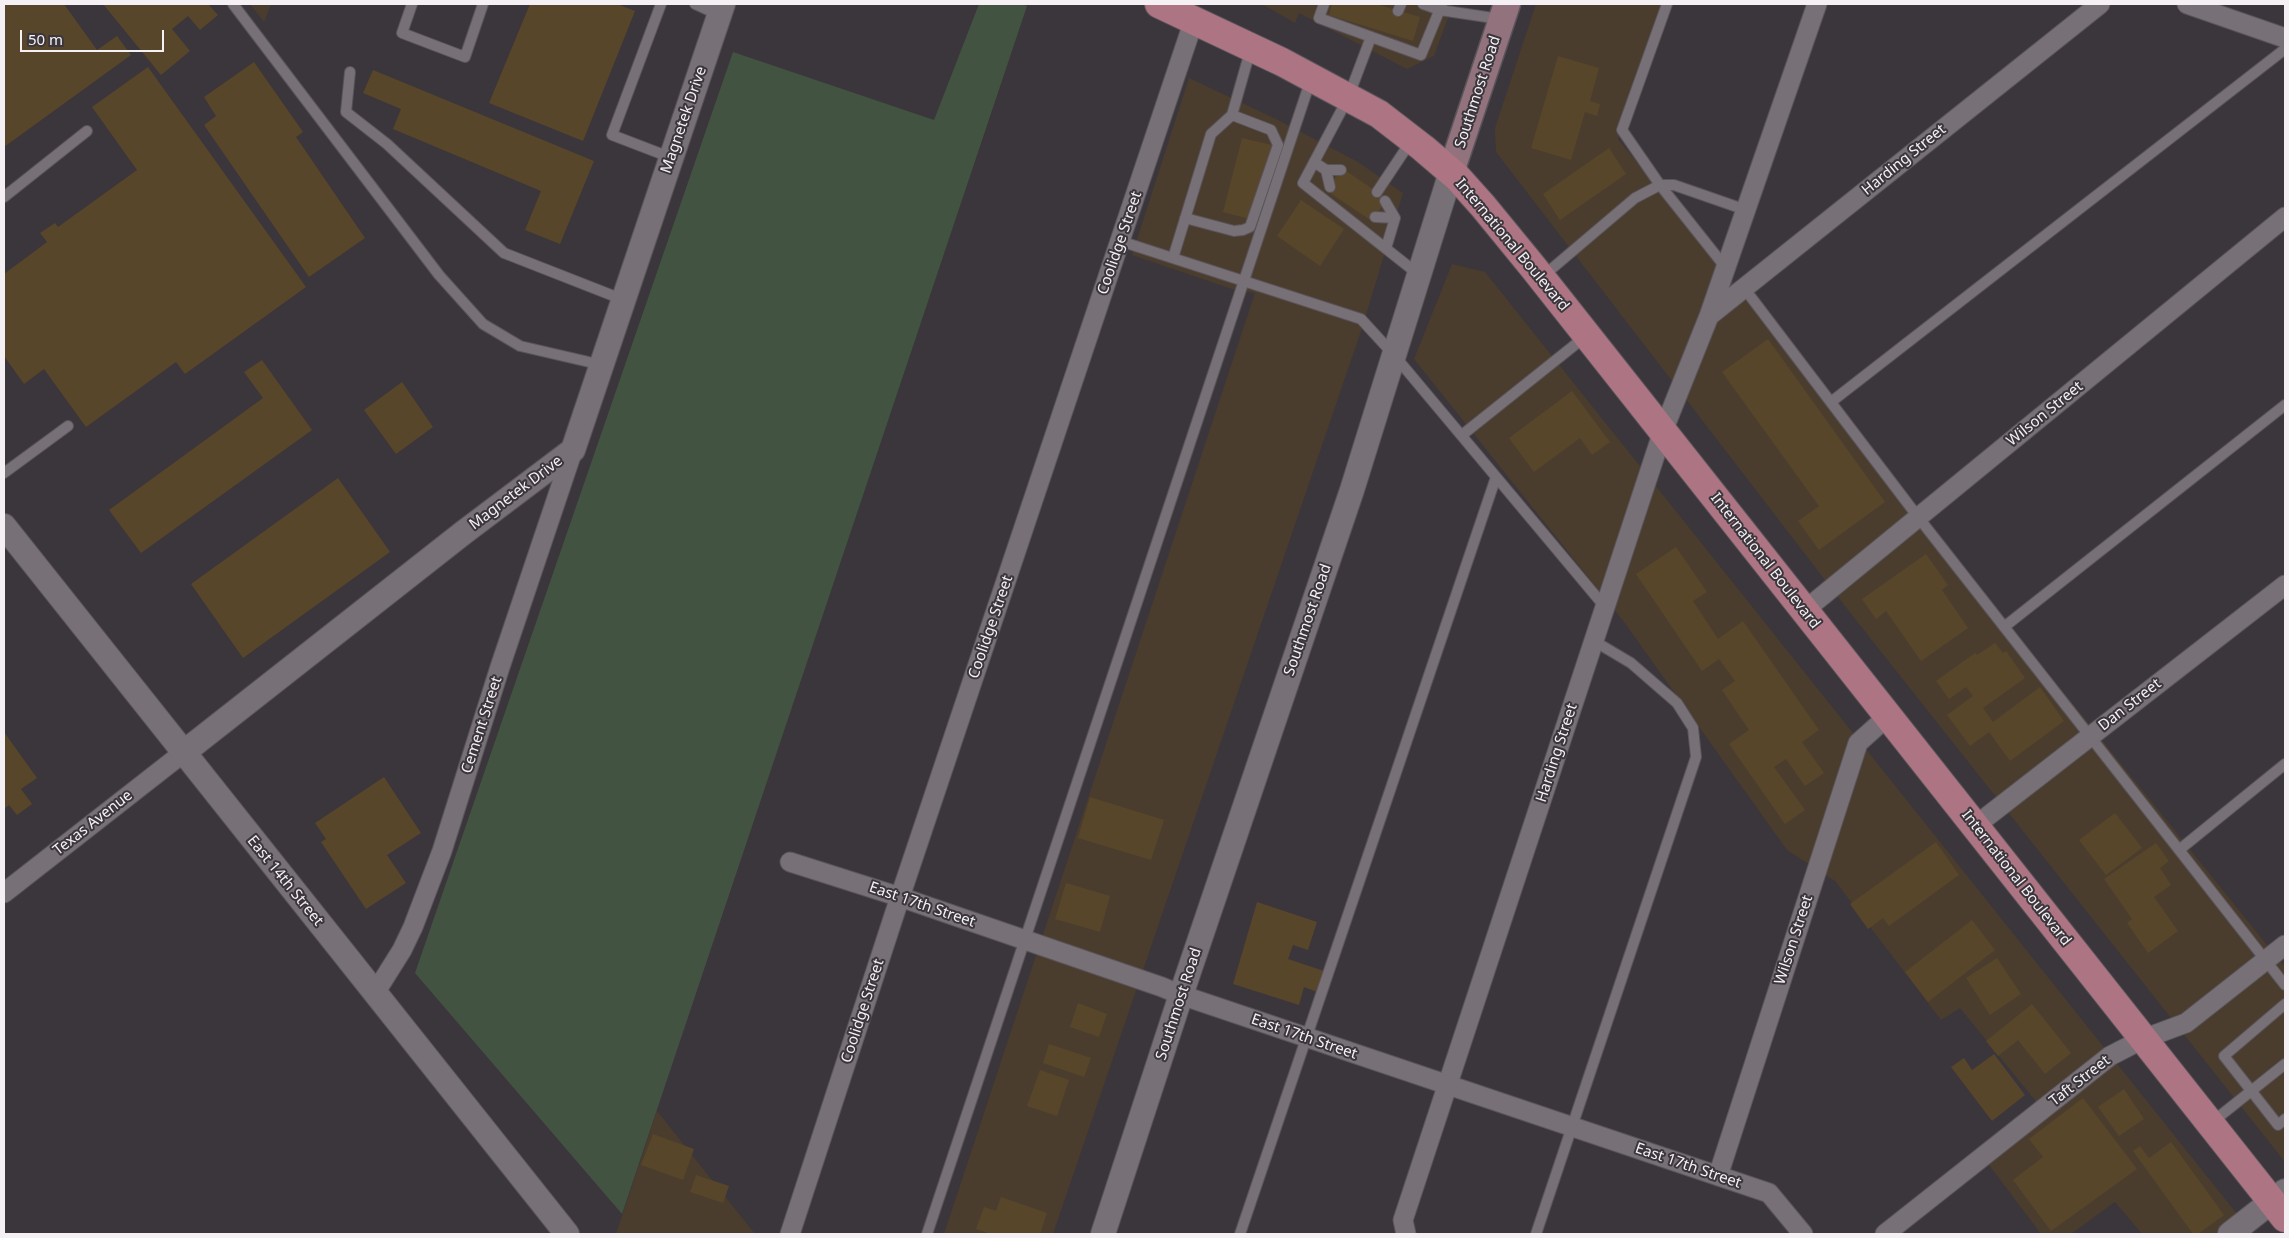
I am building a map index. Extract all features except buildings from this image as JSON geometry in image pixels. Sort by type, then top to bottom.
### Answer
[{"type":"main road","name":"International Boulevard","points":[[1159,4],[1251,47],[1379,114],[1451,172],[1483,206],[2211,1124],[2281,1204]]},
{"type":"main road","name":"Southmost Road","points":[[1451,172],[1504,12]]},
{"type":"street","name":"Harding Street","points":[[1406,1234],[1403,1220],[1663,431],[1709,316],[1817,4]]},
{"type":"street","name":"Harding Street","points":[[1709,316],[2100,4]]},
{"type":"street","points":[[2187,4],[2285,38]]},
{"type":"street","name":"Magnetek Drive","points":[[183,753],[463,533],[574,450],[722,10]]},
{"type":"street","name":"Coolidge Street","points":[[790,1234],[900,897],[1194,20]]},
{"type":"street","name":"Southmost Road","points":[[1103,1234],[1181,996],[1352,490],[1451,172]]},
{"type":"street","name":"Wilson Street","points":[[1805,610],[2285,218]]},
{"type":"street","name":"Cement Street","points":[[375,993],[402,950],[413,927],[442,851],[500,667],[574,450]]},
{"type":"street","name":"East 14th Street","points":[[4,526],[567,1234]]},
{"type":"street","name":"Dan Street","points":[[1975,826],[2285,585]]},
{"type":"street","name":"Wilson Street","points":[[1718,1176],[1858,744],[1888,716]]},
{"type":"street","name":"Texas Avenue","points":[[4,893],[183,753]]},
{"type":"street","name":"East 17th Street","points":[[790,862],[900,897],[1181,996],[1769,1194],[1802,1234]]},
{"type":"street","name":"Taft Street","points":[[1885,1234],[2110,1056],[2144,1039],[2186,1023],[2285,945]]},
{"type":"street","points":[[2230,1234],[2281,1204]]},
{"type":"lane","points":[[233,4],[439,275],[482,324],[520,346],[602,365]]},
{"type":"lane","points":[[412,4],[402,33],[465,57],[483,4]]},
{"type":"lane","points":[[661,4],[612,135],[672,158]]},
{"type":"lane","points":[[695,4],[722,10]]},
{"type":"lane","points":[[1324,4],[1319,18],[1344,23],[1368,33],[1390,39],[1421,55],[1441,7]]},
{"type":"lane","points":[[1423,4],[1504,12]]},
{"type":"lane","points":[[1667,4],[1622,130],[1660,185],[1726,268]]},
{"type":"lane","points":[[1368,33],[1348,98],[1303,183],[1419,275]]},
{"type":"lane","points":[[1173,258],[1211,134],[1232,115],[1251,47]]},
{"type":"lane","points":[[1831,402],[2285,49]]},
{"type":"lane","points":[[350,72],[346,112],[387,144],[504,253],[624,300]]},
{"type":"lane","points":[[1185,218],[1234,231],[1250,227],[1311,78]]},
{"type":"lane","points":[[1232,115],[1271,130],[1283,147]]},
{"type":"lane","points":[[4,197],[87,131]]},
{"type":"lane","points":[[1377,192],[1412,139]]},
{"type":"lane","points":[[927,1234],[1245,281],[1283,147]]},
{"type":"lane","points":[[1314,162],[1326,170],[1340,170]]},
{"type":"lane","points":[[1326,170],[1330,186]]},
{"type":"lane","points":[[1542,278],[1635,198],[1660,185],[1674,185],[1746,210]]},
{"type":"lane","points":[[1385,201],[1395,218],[1386,248]]},
{"type":"lane","points":[[1375,217],[1395,218]]},
{"type":"lane","points":[[1120,242],[1361,318],[1394,354],[1605,607]]},
{"type":"lane","points":[[1744,288],[1918,518],[2285,985]]},
{"type":"lane","points":[[1462,436],[1587,335]]},
{"type":"lane","points":[[2004,627],[2285,405]]},
{"type":"lane","points":[[4,473],[68,426]]},
{"type":"lane","points":[[1240,1234],[1496,477]]},
{"type":"lane","points":[[1536,1234],[1696,757],[1693,728],[1677,703],[1630,663],[1594,641]]},
{"type":"lane","points":[[2179,850],[2285,764]]},
{"type":"lane","points":[[2285,1004],[2224,1056],[2278,1125],[2285,1119]]},
{"type":"lane","points":[[2211,1124],[2285,1064]]},
{"type":"shaded area","points":[[250,4],[271,4],[264,22]]},
{"type":"shaded area","points":[[1262,4],[1453,4],[1434,56],[1407,69],[1299,13],[1295,23]]},
{"type":"shaded area","points":[[1536,4],[1663,4],[1618,139],[2283,965],[2285,963],[2285,1162],[1848,610],[1496,152],[1495,128]]},
{"type":"shaded area","points":[[1189,78],[1276,119],[1358,162],[1403,193],[1362,328],[1053,1234],[944,1234],[1255,293],[1232,289],[1132,255]]},
{"type":"shaded area","points":[[1452,264],[1485,272],[2253,1234],[2142,1234],[2115,1202],[2071,1234],[2041,1234],[1989,1165],[2048,1116],[1960,1008],[1941,1020],[1835,881],[1787,850],[1624,622],[1414,359]]},
{"type":"shaded area","points":[[657,1111],[755,1234],[616,1234]]},
{"type":"green space","points":[[979,4],[1022,4],[1027,6],[622,1214],[415,973],[733,52],[934,120]]}]
